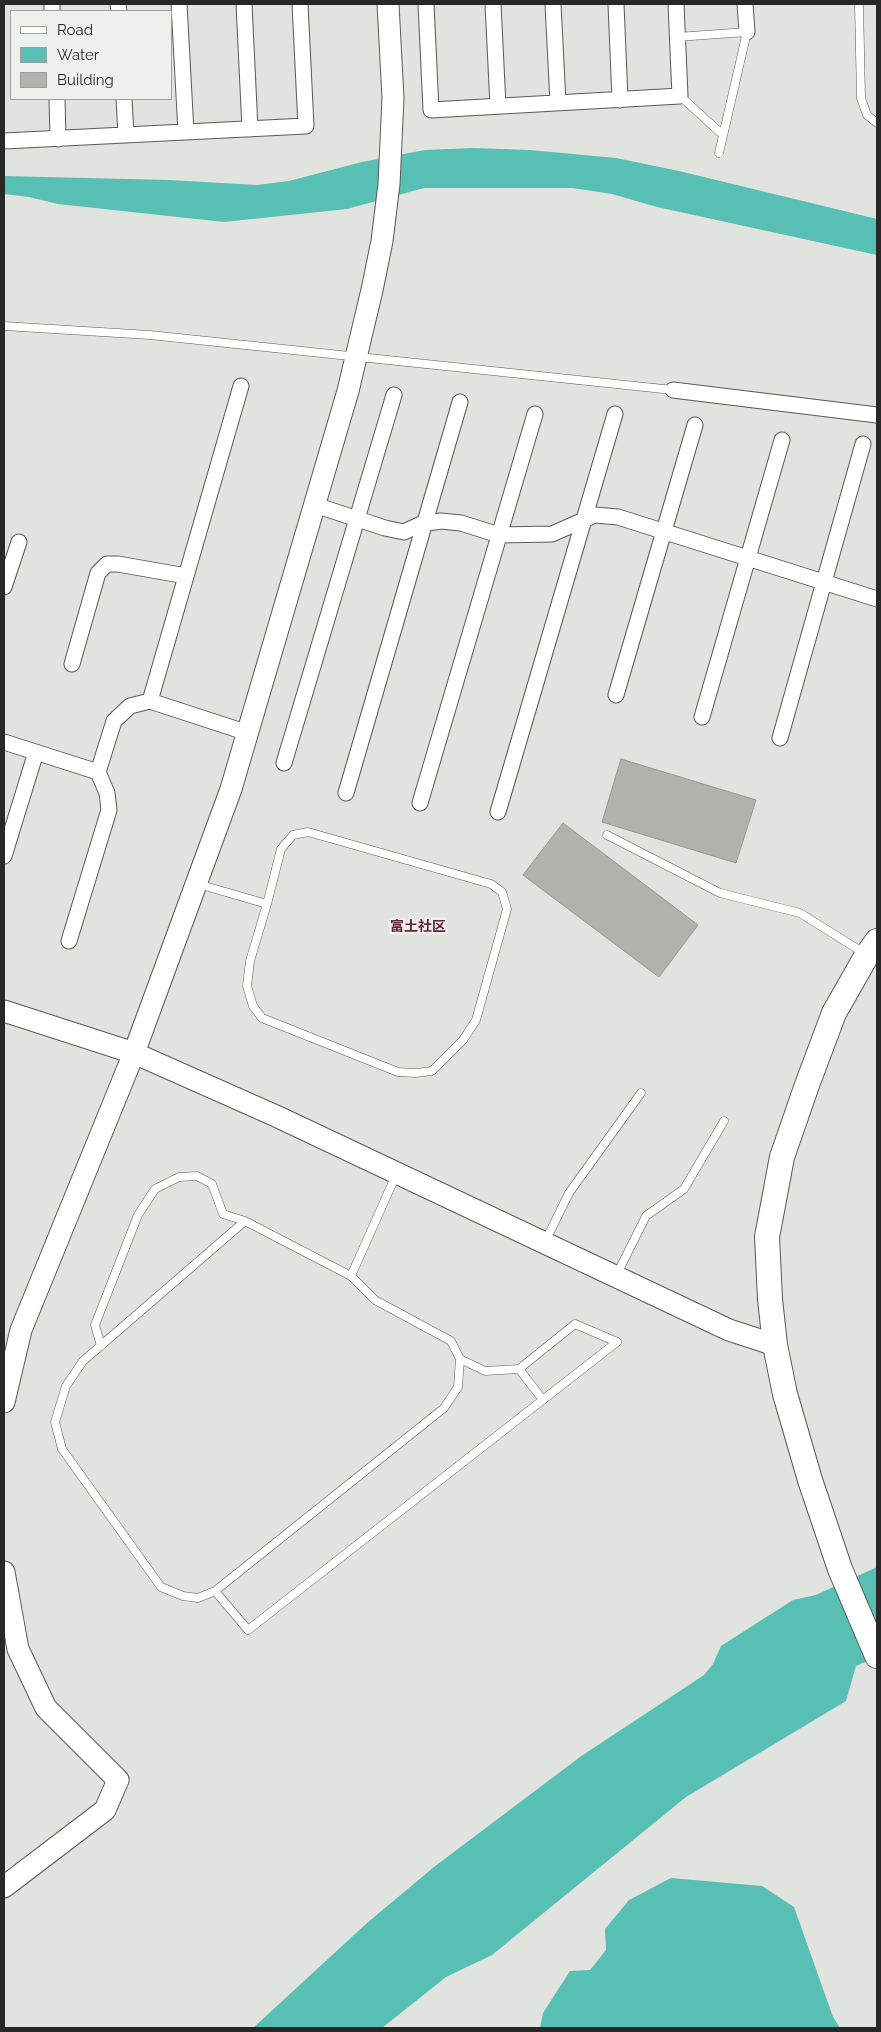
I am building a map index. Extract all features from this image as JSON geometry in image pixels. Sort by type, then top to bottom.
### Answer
[{"type":"main road","points":[[4,1402],[7,1372],[21,1330],[134,1053],[231,789],[356,358],[372,290],[386,205],[392,151],[393,98],[388,4]]},
{"type":"main road","points":[[872,948],[834,1013],[807,1085],[782,1157],[767,1237],[775,1345],[785,1394],[810,1480],[840,1569],[877,1656]]},
{"type":"main road","points":[[4,1011],[134,1053],[276,1116],[729,1330],[775,1345]]},
{"type":"main road","points":[[4,1572],[18,1649],[46,1708],[118,1780],[105,1810],[4,1887]]},
{"type":"street","points":[[179,4],[186,132]]},
{"type":"street","points":[[244,4],[250,129]]},
{"type":"street","points":[[4,141],[306,126],[300,4]]},
{"type":"street","points":[[426,4],[431,110],[680,96],[676,4]]},
{"type":"street","points":[[493,4],[498,106]]},
{"type":"street","points":[[553,4],[558,103]]},
{"type":"street","points":[[616,4],[620,100]]},
{"type":"street","points":[[745,4],[747,32]]},
{"type":"street","points":[[56,100],[58,138]]},
{"type":"street","points":[[124,100],[126,135]]},
{"type":"street","points":[[150,700],[241,386]]},
{"type":"street","points":[[673,390],[877,416]]},
{"type":"street","points":[[284,763],[394,395]]},
{"type":"street","points":[[346,793],[460,402]]},
{"type":"street","points":[[420,803],[535,414]]},
{"type":"street","points":[[498,812],[615,414]]},
{"type":"street","points":[[616,695],[695,425]]},
{"type":"street","points":[[702,716],[782,440]]},
{"type":"street","points":[[780,738],[863,444]]},
{"type":"street","points":[[315,504],[385,528],[404,532],[424,524],[440,521],[461,523],[499,536],[552,534],[595,515],[618,517],[877,599]]},
{"type":"street","points":[[4,587],[19,542]]},
{"type":"street","points":[[72,664],[98,573],[107,564],[118,564],[186,576]]},
{"type":"street","points":[[69,941],[109,810],[107,793],[98,772],[114,721],[130,706],[150,700],[248,733]]},
{"type":"street","points":[[4,742],[98,772]]},
{"type":"street","points":[[4,856],[36,752]]},
{"type":"lane","points":[[859,4],[861,98],[867,115],[877,123]]},
{"type":"lane","points":[[677,37],[747,32],[719,153]]},
{"type":"lane","points":[[680,96],[724,135]]},
{"type":"lane","points":[[4,326],[150,335],[673,390]]},
{"type":"lane","points":[[308,832],[491,884],[502,892],[507,909],[476,1020],[463,1040],[432,1071],[416,1073],[398,1072],[262,1018],[253,1006],[247,986],[250,961],[267,904],[281,848],[293,835],[308,832]]},
{"type":"lane","points":[[607,835],[720,893],[800,913],[872,948]]},
{"type":"lane","points":[[196,884],[267,904]]},
{"type":"lane","points":[[545,1242],[568,1193],[641,1093]]},
{"type":"lane","points":[[616,1276],[646,1216],[684,1189],[724,1120]]},
{"type":"lane","points":[[351,1276],[397,1173]]},
{"type":"lane","points":[[101,1346],[96,1325],[138,1215],[155,1189],[179,1177],[197,1176],[212,1184],[223,1214],[245,1221],[351,1276],[376,1300],[451,1341],[460,1359],[458,1387],[444,1408],[215,1591],[198,1598],[182,1596],[161,1587],[62,1449],[55,1422],[66,1386],[83,1361],[101,1346],[245,1221]]},
{"type":"lane","points":[[215,1591],[248,1630],[617,1342],[575,1324],[519,1368],[485,1371],[460,1359]]},
{"type":"lane","points":[[519,1368],[542,1400]]},
{"type":"water","points":[[474,148],[530,150],[616,158],[679,171],[877,219],[877,255],[657,207],[612,194],[573,188],[424,188],[347,209],[224,222],[58,204],[29,197],[4,194],[4,176],[169,180],[257,185],[289,181],[362,162],[425,150]]},
{"type":"water","points":[[877,1567],[877,1657],[856,1666],[846,1701],[686,1797],[492,1955],[446,1977],[382,2028],[253,2028],[367,1923],[434,1867],[580,1757],[704,1675],[713,1664],[721,1646],[793,1600],[816,1595]]},
{"type":"water","points":[[671,1878],[762,1886],[794,1907],[833,2017],[840,2028],[540,2028],[543,2013],[570,1971],[590,1970],[606,1950],[605,1929],[629,1900]]},
{"type":"building","points":[[621,759],[756,800],[736,863],[602,822]]},
{"type":"building","points":[[563,823],[698,925],[659,977],[523,875]]},
{"type":"district","name":"富土社区","points":[[418,927]]}]
